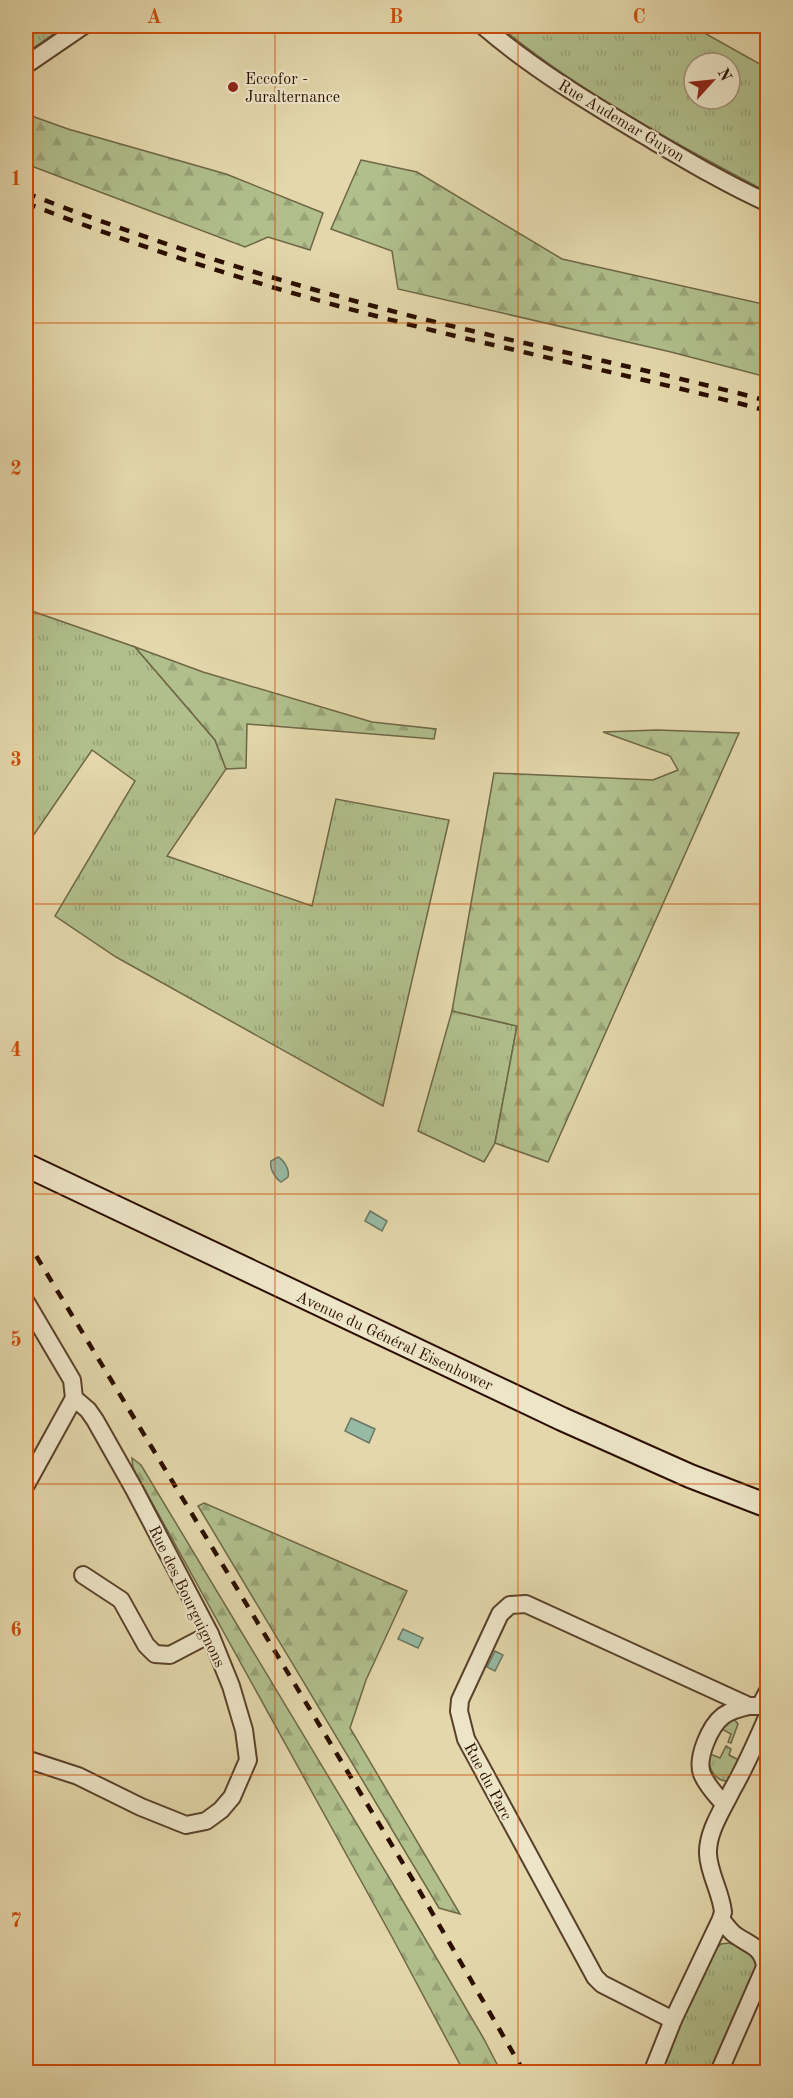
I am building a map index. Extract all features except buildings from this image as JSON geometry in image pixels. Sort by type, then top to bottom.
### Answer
[{"type":"main road","name":"Avenue du Général Eisenhower","points":[[26,1165],[562,1419],[690,1476],[768,1506]]},
{"type":"street","points":[[26,65],[83,26]]},
{"type":"street","name":"Rue Audemar Guyon","points":[[483,26],[522,57],[603,111],[678,155],[768,203]]},
{"type":"street","points":[[26,1302],[72,1380],[74,1398],[26,1485]]},
{"type":"street","name":"Rue des Bourguignons","points":[[26,1759],[78,1776],[141,1807],[186,1825],[196,1824],[214,1816],[232,1797],[248,1760],[244,1730],[231,1686],[210,1634],[95,1420],[88,1410],[74,1398]]},
{"type":"street","points":[[83,1575],[121,1600],[146,1645],[155,1654],[170,1655],[210,1634]]},
{"type":"street","name":"Rue du Parc","points":[[673,2020],[602,1984],[596,1977],[466,1739],[459,1711],[460,1700],[496,1621],[505,1609],[518,1603],[533,1606],[762,1705]]},
{"type":"street","points":[[654,2073],[673,2020],[721,1919],[722,1905],[708,1853],[709,1841],[724,1804],[733,1790],[762,1705],[735,1709],[720,1718],[703,1751],[700,1762],[703,1775],[711,1790],[724,1804]]},
{"type":"street","points":[[719,2073],[765,1967],[762,1955],[756,1947],[732,1932],[721,1919]]},
{"type":"green space","points":[[26,26],[65,26],[26,53]]},
{"type":"green space","points":[[499,26],[692,26],[737,51],[682,51],[682,111],[742,111],[742,54],[767,68],[767,192],[629,116],[562,73]]},
{"type":"green space","points":[[29,115],[68,129],[226,174],[323,213],[310,250],[268,237],[245,247],[26,164],[26,117]]},
{"type":"green space","points":[[361,160],[417,172],[562,259],[767,305],[767,377],[671,352],[398,289],[392,251],[331,229]]},
{"type":"green space","points":[[26,609],[135,647],[215,740],[226,769],[167,856],[312,906],[336,799],[449,820],[383,1106],[116,957],[55,916],[135,781],[92,750],[26,846]]},
{"type":"green space","points":[[135,647],[203,672],[372,722],[436,729],[434,739],[247,724],[246,768],[226,769],[215,740]]},
{"type":"green space","points":[[657,730],[739,733],[548,1162],[495,1143],[517,1026],[452,1011],[494,773],[653,780],[678,770],[670,756],[603,732]]},
{"type":"green space","points":[[452,1011],[517,1026],[495,1143],[484,1162],[418,1131]]},
{"type":"green space","points":[[132,1458],[141,1465],[393,1884],[501,2072],[464,2072],[133,1468]]},
{"type":"green space","points":[[204,1503],[407,1591],[366,1680],[350,1728],[460,1914],[439,1908],[198,1506]]},
{"type":"green space","points":[[733,1718],[738,1724],[731,1743],[728,1742],[731,1734],[720,1728]]},
{"type":"green space","points":[[726,1746],[731,1749],[729,1755],[741,1761],[731,1781],[716,1777],[708,1758],[708,1753],[720,1758]]},
{"type":"green space","points":[[729,1943],[754,1953],[759,1961],[713,2072],[663,2072],[662,2061],[715,1950],[721,1944]]},
{"type":"shaded area","points":[[278,1157],[288,1171],[288,1177],[281,1182],[271,1167],[271,1161]]},
{"type":"shaded area","points":[[370,1211],[387,1221],[382,1231],[365,1221]]},
{"type":"shaded area","points":[[351,1418],[375,1429],[369,1443],[345,1431]]},
{"type":"shaded area","points":[[403,1629],[423,1638],[418,1648],[398,1639]]},
{"type":"shaded area","points":[[495,1651],[503,1655],[495,1671],[487,1667]]},
{"type":"railway","points":[[26,193],[172,246],[319,291],[419,318],[768,401]]},
{"type":"railway","points":[[26,203],[172,256],[319,301],[768,411]]},
{"type":"railway","points":[[26,1239],[419,1890],[524,2072]]},
{"type":"place","name":"Eccofor - Juralternance","points":[[233,87]]}]
